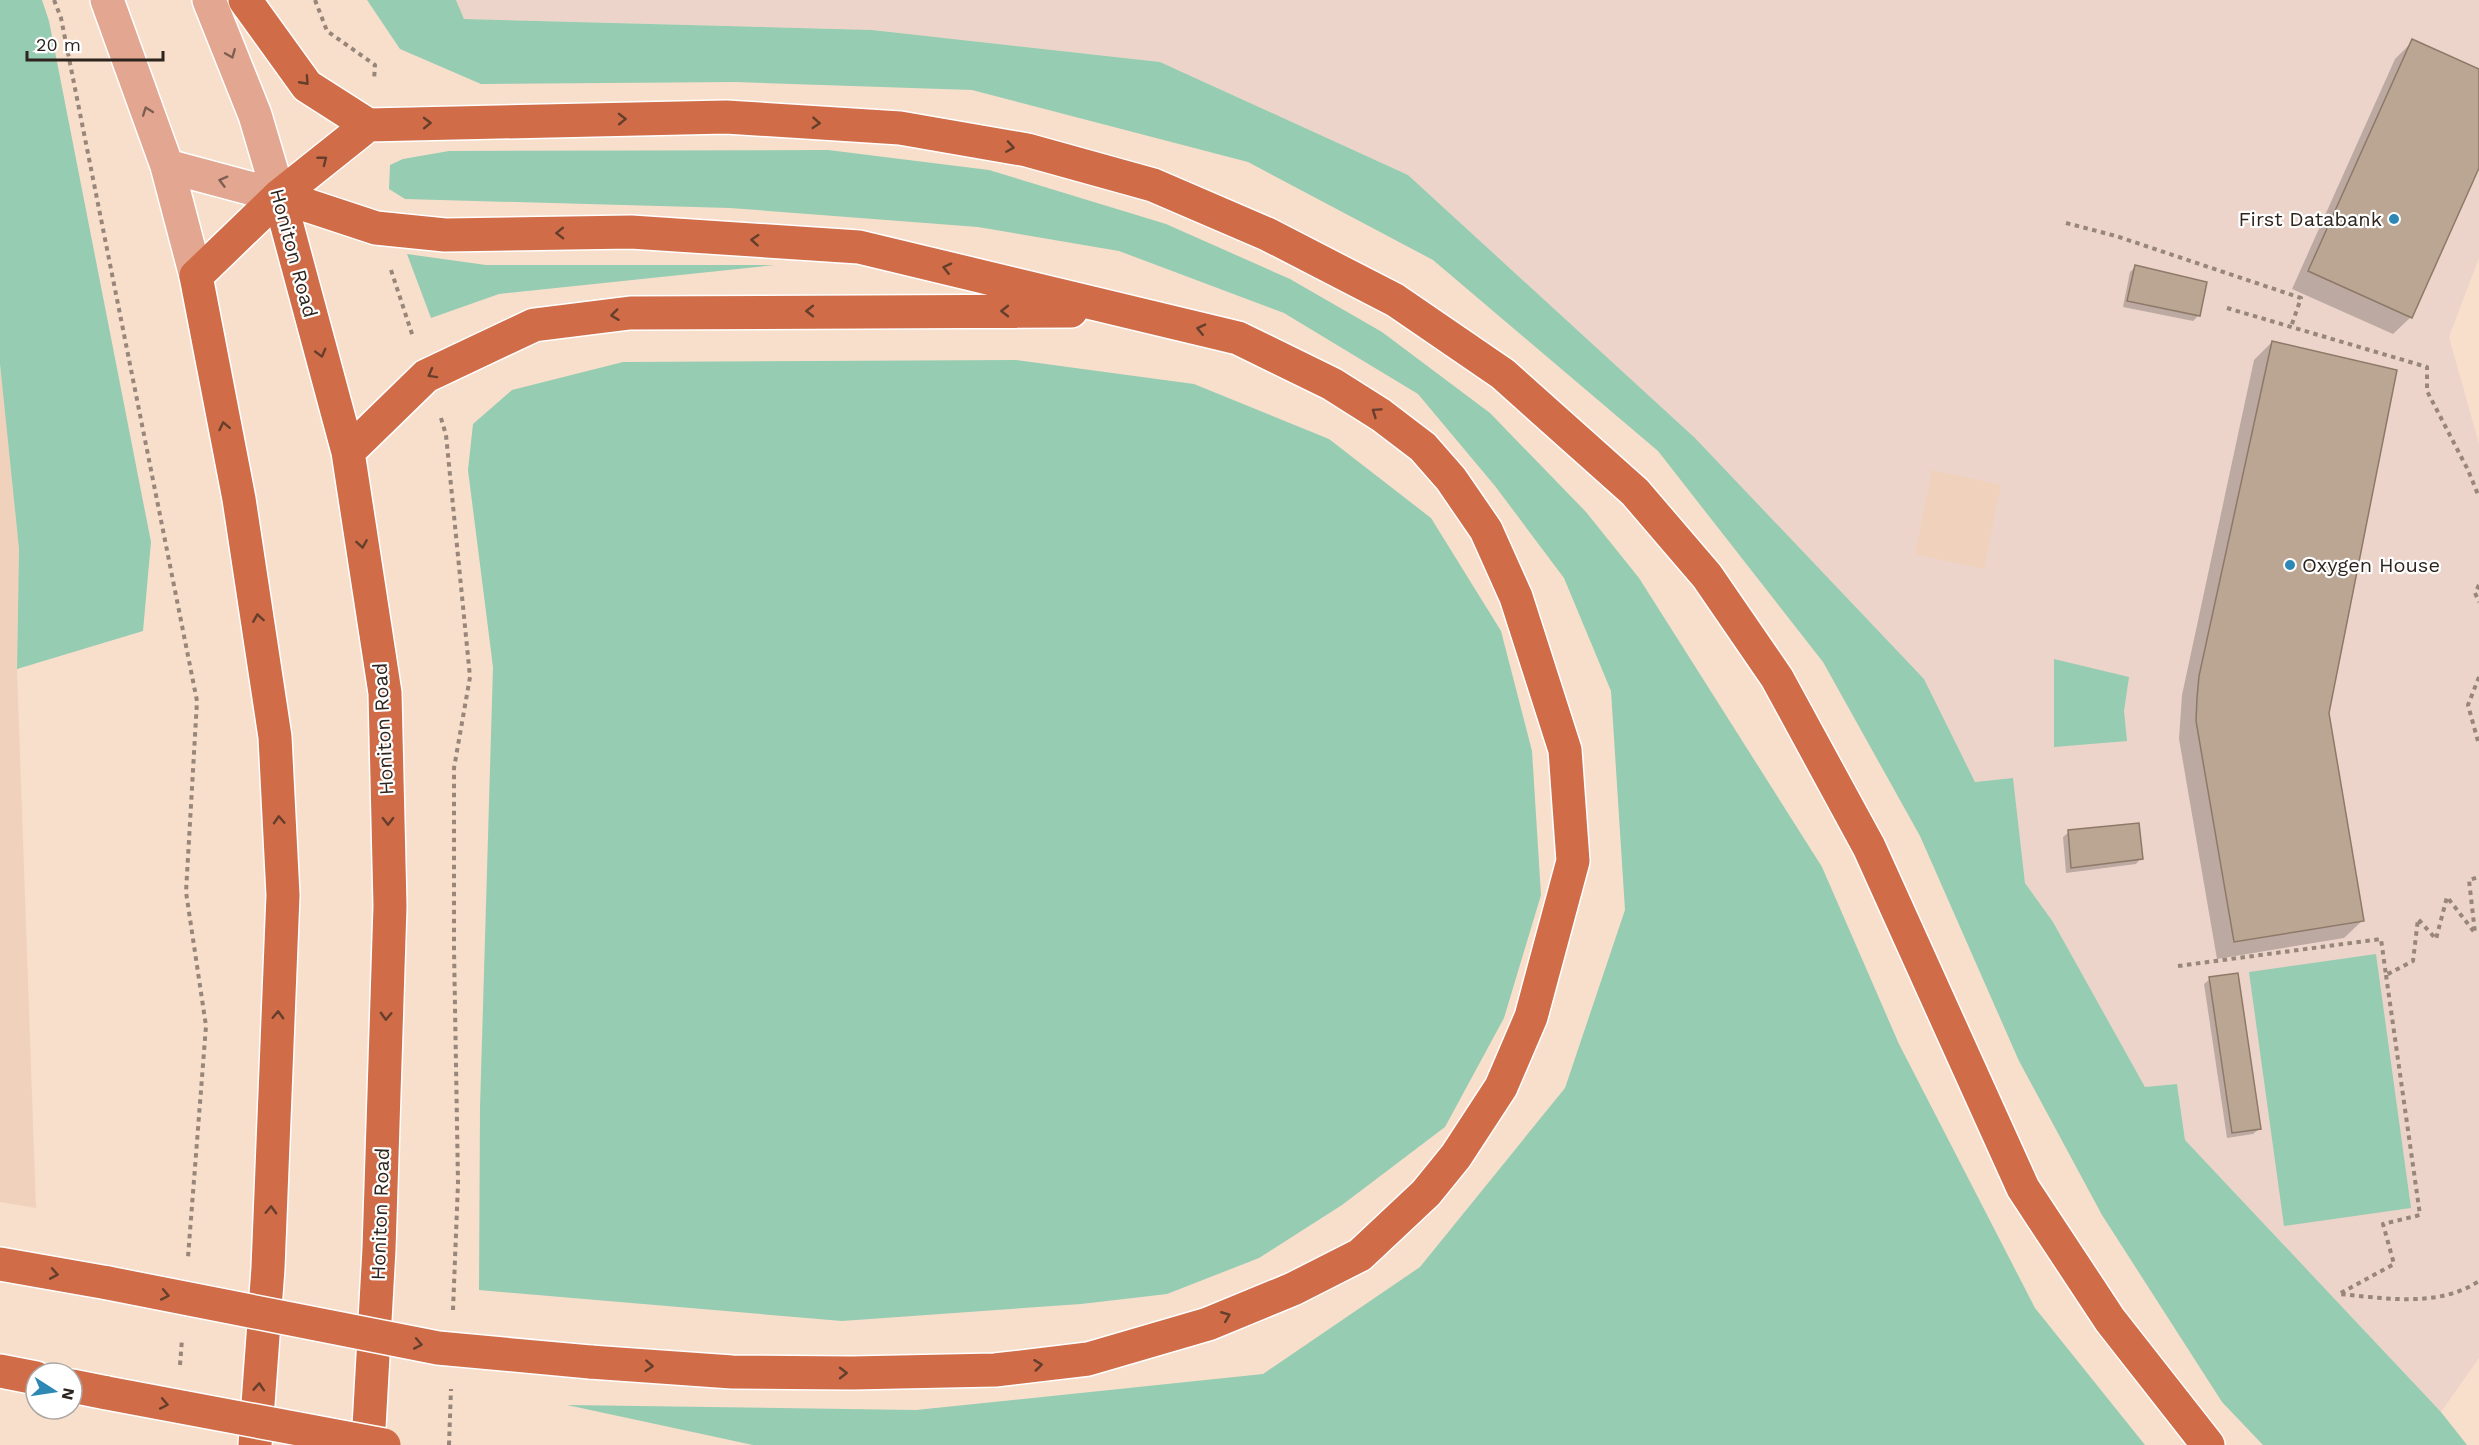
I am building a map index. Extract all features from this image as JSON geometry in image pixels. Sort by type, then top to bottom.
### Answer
[{"type":"highway","points":[[246,0],[307,86],[368,125],[726,117],[900,128],[1027,150],[1153,185],[1267,234],[1395,300],[1503,374],[1635,492],[1707,576],[1777,678],[1869,848],[2023,1188],[2110,1320],[2208,1445]]},
{"type":"highway","points":[[255,1445],[268,1268],[283,895],[275,737],[239,499],[196,276],[279,196],[368,125]]},
{"type":"highway","points":[[0,1264],[438,1348],[590,1362],[732,1372],[995,1370],[1088,1359],[1209,1324],[1293,1288],[1359,1255],[1426,1193],[1456,1156],[1501,1087],[1531,1017],[1573,861],[1565,750],[1516,597],[1486,530],[1451,479],[1423,447],[1381,415],[1332,384],[1238,338],[859,247],[631,232],[445,235],[376,228],[279,196]]},
{"type":"highway","name":"Honiton Road","points":[[279,196],[348,452],[385,693],[389,858],[380,1249],[368,1445]]},
{"type":"highway","points":[[348,452],[426,376],[534,325],[630,313],[1127,311]]},
{"type":"highway","points":[[0,1371],[24,1376]]},
{"type":"highway","points":[[84,1389],[384,1445]]},
{"type":"main road","points":[[107,0],[167,166],[196,276]]},
{"type":"main road","name":"Honiton Road","points":[[209,0],[255,115],[279,196]]},
{"type":"main road","points":[[167,166],[279,196]]},
{"type":"path","points":[[54,0],[61,18],[197,701],[186,892],[206,1026],[188,1259]]},
{"type":"path","points":[[315,0],[327,31],[375,65]]},
{"type":"path","points":[[2066,223],[2116,237],[2301,298],[2291,327]]},
{"type":"path","points":[[2227,308],[2427,367],[2427,391],[2468,470],[2479,497]]},
{"type":"path","points":[[446,435],[470,677],[454,768],[453,948],[458,1183],[453,1314]]},
{"type":"path","points":[[2479,585],[2475,593],[2479,602]]},
{"type":"path","points":[[2479,677],[2468,705],[2479,745]]},
{"type":"path","points":[[2386,975],[2413,961],[2418,919],[2436,939],[2447,897],[2475,933],[2469,880],[2479,877]]},
{"type":"path","points":[[2178,966],[2381,939],[2420,1215],[2383,1224],[2394,1264],[2339,1294],[2404,1300],[2464,1291],[2479,1281]]},
{"type":"path","points":[[179,1375],[183,1329]]},
{"type":"path","points":[[448,1445],[451,1385]]},
{"type":"shaded area","points":[[456,0],[2479,0],[2479,258],[2449,337],[2479,444],[2479,1358],[2441,1412],[2185,1140],[2177,1084],[2145,1087],[2053,922],[2025,883],[2013,778],[1975,782],[1924,679],[1695,438],[1408,175],[1160,62],[872,30],[464,19]]},
{"type":"shaded area","points":[[0,364],[19,549],[17,670],[36,1208],[0,1202]]},
{"type":"shaded area","points":[[1932,470],[2001,485],[1984,569],[1915,554]]},
{"type":"green space","points":[[0,0],[42,0],[49,21],[151,542],[143,631],[17,669],[19,549],[0,364]]},
{"type":"green space","points":[[367,0],[456,0],[464,19],[872,30],[1160,62],[1408,175],[1695,438],[1924,679],[1975,782],[2013,778],[2025,883],[2053,922],[2145,1087],[2177,1084],[2185,1140],[2441,1412],[2467,1445],[2263,1445],[2222,1402],[2102,1215],[2019,1061],[1920,836],[1823,662],[1658,451],[1433,260],[1248,162],[972,90],[735,82],[481,84],[400,49]]},
{"type":"green space","points":[[828,150],[989,170],[1166,224],[1290,279],[1382,332],[1490,413],[1586,512],[1639,578],[1822,867],[1899,1044],[2035,1308],[2145,1445],[753,1445],[567,1405],[916,1410],[1263,1374],[1420,1267],[1565,1088],[1625,910],[1611,691],[1564,578],[1495,486],[1418,394],[1284,313],[1119,251],[978,227],[730,208],[405,199],[389,189],[390,165],[403,159],[449,151]]},
{"type":"green space","points":[[407,254],[486,265],[775,265],[499,294],[431,318]]},
{"type":"green space","points":[[1016,360],[1194,384],[1329,439],[1431,518],[1501,631],[1532,751],[1541,895],[1504,1018],[1445,1127],[1342,1205],[1259,1258],[1167,1294],[1081,1304],[842,1321],[479,1290],[480,1108],[493,667],[468,470],[473,424],[512,390],[623,362]]},
{"type":"green space","points":[[2054,659],[2129,677],[2124,711],[2127,741],[2054,747]]},
{"type":"green space","points":[[2376,954],[2411,1208],[2284,1226],[2249,972]]},
{"type":"building","name":"First Databank","points":[[2412,39],[2479,69],[2479,168],[2412,318],[2308,271]]},
{"type":"building","points":[[2135,265],[2207,282],[2200,316],[2127,301]]},
{"type":"building","name":"Oxygen House","points":[[2272,341],[2397,370],[2329,713],[2364,921],[2234,942],[2196,721],[2197,698],[2199,676]]},
{"type":"building","points":[[2139,823],[2143,859],[2071,868],[2068,830]]},
{"type":"building","points":[[2238,973],[2261,1129],[2232,1133],[2209,977]]},
{"type":"place","name":"First Databank","points":[[2394,219]]},
{"type":"place","name":"Oxygen House","points":[[2290,565]]}]
